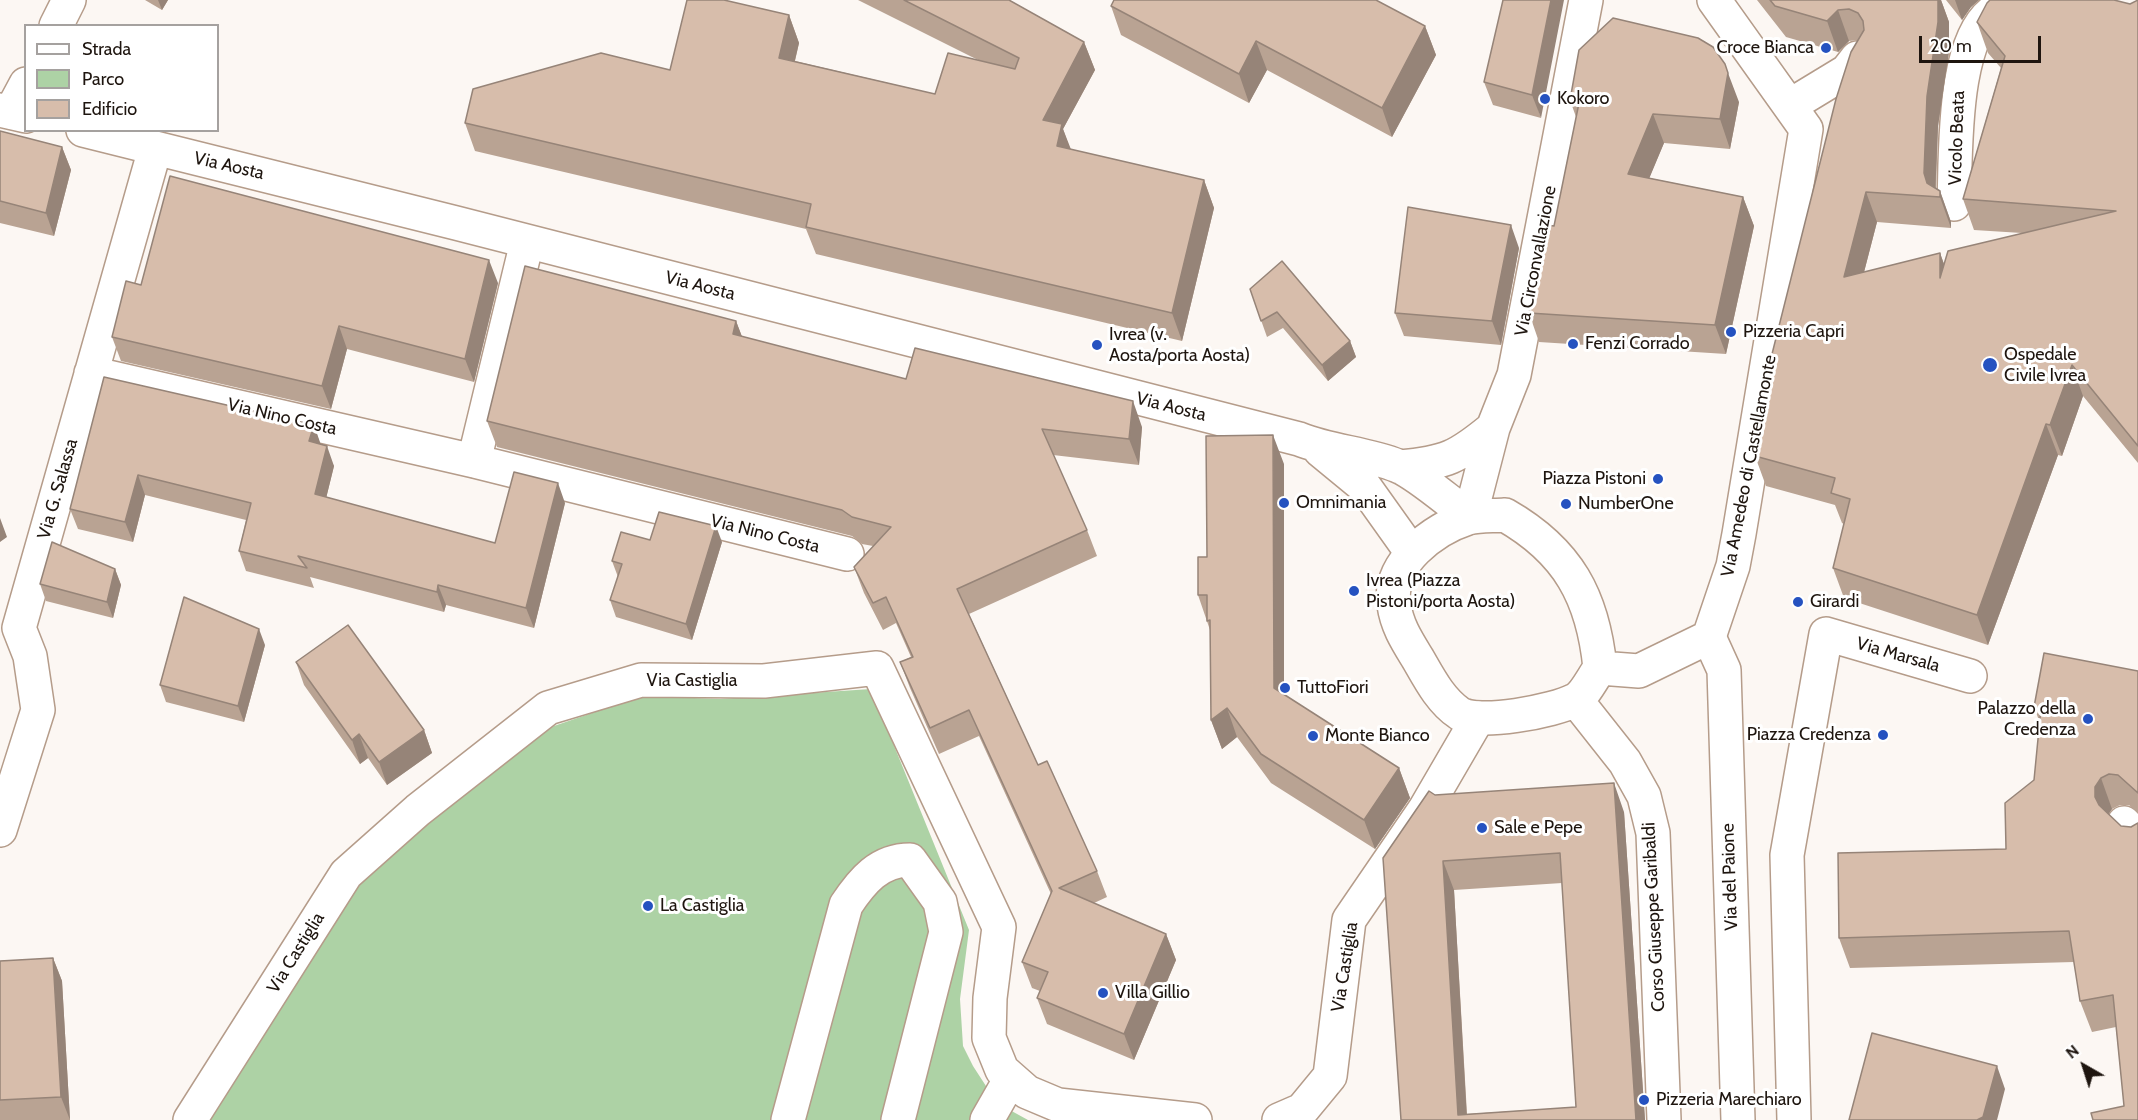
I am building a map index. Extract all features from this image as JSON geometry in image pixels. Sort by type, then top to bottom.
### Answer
[{"type":"street","points":[[57,24],[69,0]]},
{"type":"street","name":"Via Circonvallazione","points":[[1470,517],[1493,428],[1514,375],[1586,0]]},
{"type":"street","name":"Via Amedeo di Castellamonte","points":[[1709,637],[1733,566],[1806,129],[1714,0]]},
{"type":"street","name":"Vicolo Beata","points":[[1954,204],[1960,80],[1971,45],[1983,23],[1998,8],[2031,0]]},
{"type":"street","points":[[1791,105],[1847,71],[1857,58]]},
{"type":"street","name":"Via Aosta","points":[[91,132],[1299,439],[1316,446],[1369,457],[1400,467],[1470,517]]},
{"type":"street","name":"Via G. Salassa","points":[[0,830],[38,710],[30,656],[19,628],[155,149]]},
{"type":"street","points":[[474,461],[526,242]]},
{"type":"street","name":"Via Nino Costa","points":[[91,373],[474,461],[847,554]]},
{"type":"street","points":[[1400,467],[1431,464],[1464,452],[1493,428]]},
{"type":"street","name":"Via Aosta","points":[[1316,446],[1365,487],[1412,553]]},
{"type":"street","points":[[1504,516],[1530,530],[1552,550],[1574,580],[1592,615],[1600,668],[1576,700],[1527,714],[1478,718],[1460,714],[1438,694],[1399,627],[1393,602],[1396,580],[1412,553],[1437,531],[1470,517],[1504,516]]},
{"type":"street","name":"Via Marsala","points":[[1794,1120],[1787,855],[1826,634],[1970,676]]},
{"type":"street","points":[[1600,668],[1639,671],[1709,637]]},
{"type":"street","name":"Via del Paione","points":[[1709,637],[1724,670],[1738,1120]]},
{"type":"street","name":"Via Castiglia","points":[[190,1120],[346,874],[418,810],[548,708],[641,680],[764,681],[877,668],[999,927],[990,998],[989,1038],[1002,1070],[1027,1092],[1058,1105],[1195,1120]]},
{"type":"street","name":"Corso Giuseppe Garibaldi","points":[[1576,700],[1625,762],[1644,796],[1653,833],[1664,1120]]},
{"type":"street","name":"Via Castiglia","points":[[1279,1120],[1302,1110],[1330,1076],[1349,920],[1436,792],[1478,718]]},
{"type":"street","points":[[788,1120],[846,905],[860,884],[880,867],[896,860],[910,860],[940,902],[946,933],[898,1120]]},
{"type":"street","points":[[987,1120],[1011,1078]]},
{"type":"green space","name":"La Castiglia","points":[[871,689],[969,930],[960,999],[963,1046],[997,1103],[1028,1120],[199,1120],[352,881],[423,818],[554,726],[642,696],[720,699]]},
{"type":"building","points":[[687,0],[724,0],[789,15],[779,58],[935,94],[948,53],[1015,69],[1019,58],[904,0],[1009,0],[1084,42],[1043,120],[1062,124],[1057,146],[1204,180],[1172,313],[806,227],[811,204],[465,123],[473,89],[601,53],[670,70]]},
{"type":"building","points":[[1114,0],[1376,0],[1425,26],[1382,108],[1256,41],[1239,74],[1111,6]]},
{"type":"building","points":[[1503,0],[1551,0],[1532,95],[1484,82]]},
{"type":"building","points":[[1770,0],[1938,0],[1938,22],[1927,96],[1924,173],[1927,183],[1940,191],[1940,197],[1866,192],[1844,277],[1940,253],[1940,278],[1948,251],[2116,211],[1963,199],[2005,56],[1977,22],[1987,3],[1990,0],[2114,0],[2130,4],[2138,0],[2138,446],[2072,365],[2050,425],[2046,424],[1977,615],[1833,568],[1850,499],[1831,493],[1835,478],[1755,456],[1770,362],[1836,99],[1851,52],[1864,30],[1863,21],[1858,13],[1849,9],[1838,10],[1827,21],[1775,6]]},
{"type":"building","points":[[1613,18],[1698,38],[1713,47],[1725,64],[1728,73],[1720,119],[1653,114],[1628,174],[1743,197],[1715,325],[1529,313],[1546,225],[1554,226],[1579,103],[1570,100],[1579,50]]},
{"type":"building","points":[[0,131],[62,147],[46,213],[0,201]]},
{"type":"building","points":[[170,176],[489,260],[465,359],[339,326],[322,386],[112,337],[126,281],[141,285]]},
{"type":"building","points":[[1408,207],[1511,225],[1492,321],[1395,313]]},
{"type":"building","points":[[1282,261],[1350,341],[1322,365],[1277,312],[1261,321],[1250,289]]},
{"type":"building","points":[[525,266],[736,321],[733,334],[906,379],[915,348],[1133,401],[1129,439],[1042,429],[1087,530],[957,589],[1038,765],[1047,761],[1097,871],[1059,888],[1166,934],[1124,1034],[1037,998],[1048,972],[1022,962],[1052,891],[969,710],[930,728],[900,662],[913,657],[886,597],[873,603],[854,567],[891,527],[852,517],[842,510],[487,421]]},
{"type":"building","points":[[104,377],[314,425],[309,441],[327,446],[315,494],[495,543],[514,472],[558,483],[526,608],[438,585],[437,592],[298,556],[307,568],[239,551],[251,503],[138,475],[125,522],[70,509]]},
{"type":"building","points":[[1273,435],[1274,688],[1399,768],[1364,820],[1261,754],[1227,708],[1211,720],[1210,620],[1207,621],[1207,595],[1198,595],[1198,557],[1207,557],[1206,436]]},
{"type":"building","points":[[659,512],[716,526],[686,624],[610,600],[622,564],[612,561],[621,532],[650,540]]},
{"type":"building","points":[[52,542],[115,569],[107,602],[40,584]]},
{"type":"building","points":[[184,597],[259,629],[238,706],[160,685]]},
{"type":"building","points":[[348,625],[424,730],[379,762],[359,734],[352,740],[296,662]]},
{"type":"building","points":[[2044,653],[2138,671],[2138,793],[2118,775],[2109,774],[2101,778],[2095,787],[2095,797],[2099,805],[2121,826],[2131,827],[2138,823],[2138,1120],[2093,1120],[2091,1113],[2124,1106],[2113,995],[2080,1001],[2069,931],[1839,938],[1838,853],[2006,849],[2005,803],[2034,780],[2041,708],[2034,707]]},
{"type":"building","points":[[1614,783],[1636,1120],[1401,1120],[1383,858],[1429,791],[1435,795]],"holes":[[[1560,853],[1576,1107],[1458,1115],[1443,861]]]},
{"type":"building","points":[[53,958],[61,1097],[0,1100],[0,961]]},
{"type":"building","points":[[1872,1033],[1997,1066],[1983,1117],[1977,1120],[1849,1120]]},
{"type":"place","name":"Croce Bianca","points":[[1826,48]]},
{"type":"place","name":"Kokoro","points":[[1545,99]]},
{"type":"place","name":"Pizzeria Capri","points":[[1731,332]]},
{"type":"place","name":"Fenzi Corrado","points":[[1573,344]]},
{"type":"place","name":"Ivrea (v. Aosta/porta Aosta)","points":[[1097,345]]},
{"type":"place","name":"Ospedale Civile Ivrea","points":[[1990,365]]},
{"type":"place","name":"Piazza Pistoni","points":[[1658,479]]},
{"type":"place","name":"Omnimania","points":[[1284,503]]},
{"type":"place","name":"NumberOne","points":[[1566,504]]},
{"type":"place","name":"Ivrea (Piazza Pistoni/porta Aosta)","points":[[1354,591]]},
{"type":"place","name":"Girardi","points":[[1798,602]]},
{"type":"place","name":"TuttoFiori","points":[[1285,688]]},
{"type":"place","name":"Palazzo della Credenza","points":[[2088,719]]},
{"type":"place","name":"Piazza Credenza","points":[[1883,735]]},
{"type":"place","name":"Monte Bianco","points":[[1313,736]]},
{"type":"place","name":"Sale e Pepe","points":[[1482,828]]},
{"type":"place","name":"La Castiglia","points":[[648,906]]},
{"type":"place","name":"Villa Gillio","points":[[1103,993]]},
{"type":"place","name":"Pizzeria Marechiaro","points":[[1644,1100]]}]
